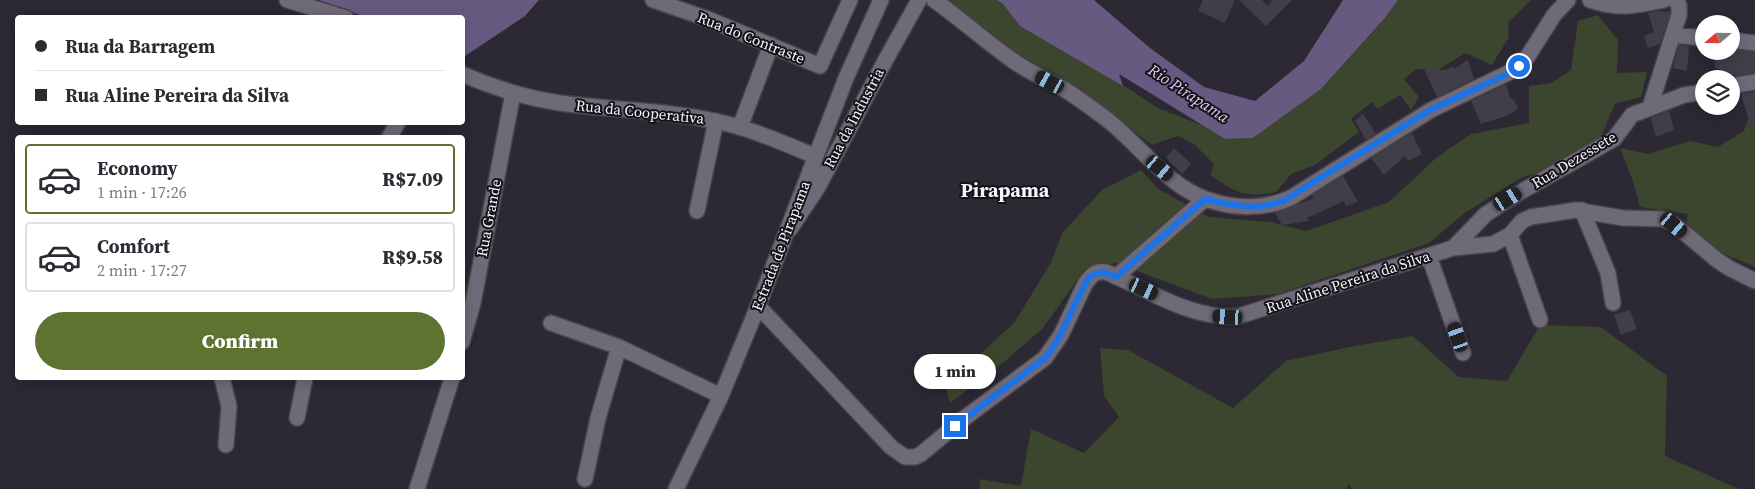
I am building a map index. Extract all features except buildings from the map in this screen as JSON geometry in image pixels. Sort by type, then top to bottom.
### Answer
[{"type":"street","points":[[287,0],[336,15]]},
{"type":"street","name":"Rua do Contraste","points":[[653,0],[708,19],[820,66],[850,0]]},
{"type":"street","name":"Estrada de Pirapama","points":[[676,489],[721,396],[758,306],[846,78],[881,0]]},
{"type":"street","name":"Rua da Industria","points":[[786,234],[812,198],[919,0]]},
{"type":"street","points":[[934,0],[1014,62],[1061,87],[1090,107],[1110,122],[1186,189],[1205,199],[1226,204],[1266,206],[1275,205],[1292,197],[1430,110],[1512,71],[1528,56],[1554,15],[1568,0]]},
{"type":"street","points":[[1590,0],[1611,7],[1664,0]]},
{"type":"street","points":[[1650,107],[1679,15],[1679,5],[1675,0]]},
{"type":"street","points":[[1673,35],[1695,37]]},
{"type":"street","points":[[1740,41],[1755,43]]},
{"type":"street","points":[[740,127],[771,45]]},
{"type":"street","name":"Rua da Cooperativa","points":[[465,75],[513,93],[560,103],[716,121],[740,127],[831,162]]},
{"type":"street","points":[[1740,84],[1755,82]]},
{"type":"street","name":"Rua Grande","points":[[465,332],[473,304],[513,93]]},
{"type":"street","name":"Rua Dezessete","points":[[1453,248],[1486,214],[1524,190],[1610,142],[1618,136],[1632,115],[1684,95],[1695,93]]},
{"type":"street","points":[[697,210],[716,121]]},
{"type":"street","points":[[1116,277],[1205,199]]},
{"type":"street","points":[[1453,248],[1487,246],[1498,242],[1510,235],[1522,220],[1531,217],[1582,210],[1623,218],[1663,219],[1674,225],[1716,260],[1755,281]]},
{"type":"street","points":[[1582,210],[1608,273],[1613,302]]},
{"type":"street","points":[[1510,235],[1540,320]]},
{"type":"street","name":"Rua Aline Pereira da Silva","points":[[758,306],[891,447],[905,457],[921,454],[966,417],[1045,358],[1058,341],[1090,276],[1102,272],[1184,307],[1207,314],[1228,317],[1239,316],[1453,248]]},
{"type":"street","points":[[1429,256],[1464,353]]},
{"type":"street","points":[[551,323],[619,347],[721,396]]},
{"type":"street","points":[[585,479],[598,418],[619,347]]},
{"type":"street","points":[[222,380],[229,406],[226,445]]},
{"type":"street","points":[[297,418],[305,380]]},
{"type":"street","points":[[417,489],[451,380]]},
{"type":"green space","points":[[950,0],[997,0],[1003,4],[1020,26],[1089,63],[1158,108],[1204,126],[1225,139],[1253,138],[1321,89],[1382,22],[1398,0],[1531,0],[1508,23],[1509,37],[1492,65],[1465,53],[1438,70],[1416,69],[1404,79],[1419,97],[1411,110],[1400,95],[1378,109],[1372,102],[1351,119],[1359,132],[1315,165],[1291,174],[1276,192],[1248,194],[1234,190],[1210,175],[1214,164],[1194,144],[1178,136],[1152,145],[1074,85],[1014,52],[980,28]]},
{"type":"green space","points":[[1598,15],[1618,40],[1617,73],[1647,72],[1641,97],[1615,104],[1602,134],[1585,156],[1521,178],[1466,212],[1429,243],[1278,294],[1212,299],[1116,263],[1085,269],[1043,328],[1004,362],[950,403],[945,386],[1014,323],[1050,264],[1063,232],[1102,190],[1141,170],[1158,189],[1209,217],[1271,222],[1306,231],[1389,202],[1437,157],[1471,134],[1529,123],[1529,86],[1551,83],[1571,70],[1578,21]]},
{"type":"green space","points":[[1755,115],[1755,267],[1717,251],[1686,225],[1688,214],[1640,207],[1634,184],[1620,148],[1648,154],[1690,141],[1718,147],[1744,131],[1749,116]]},
{"type":"green space","points":[[1540,325],[1601,327],[1667,376],[1665,456],[1739,489],[1352,489],[1349,484],[1346,489],[980,489],[980,479],[1021,486],[1031,429],[1084,453],[1119,417],[1104,396],[1100,348],[1128,350],[1233,408],[1286,361],[1349,347],[1413,336],[1459,377],[1507,381]]},
{"type":"water","points":[[319,0],[539,0],[525,16],[465,56],[465,15],[360,15]]},
{"type":"water","name":"Rio Pirapama","points":[[997,0],[1094,0],[1150,48],[1204,87],[1255,101],[1304,61],[1343,0],[1398,0],[1385,18],[1321,89],[1253,138],[1225,139],[1119,74],[1123,86],[1020,26],[1003,4]]},
{"type":"district","name":"Pirapama","points":[[1005,190]]},
{"type":"route","points":[[955,426],[1045,358],[1055,346],[1090,276],[1094,273],[1106,272],[1116,277],[1205,199],[1226,204],[1275,205],[1292,197],[1430,110],[1503,76],[1519,66]]}]
